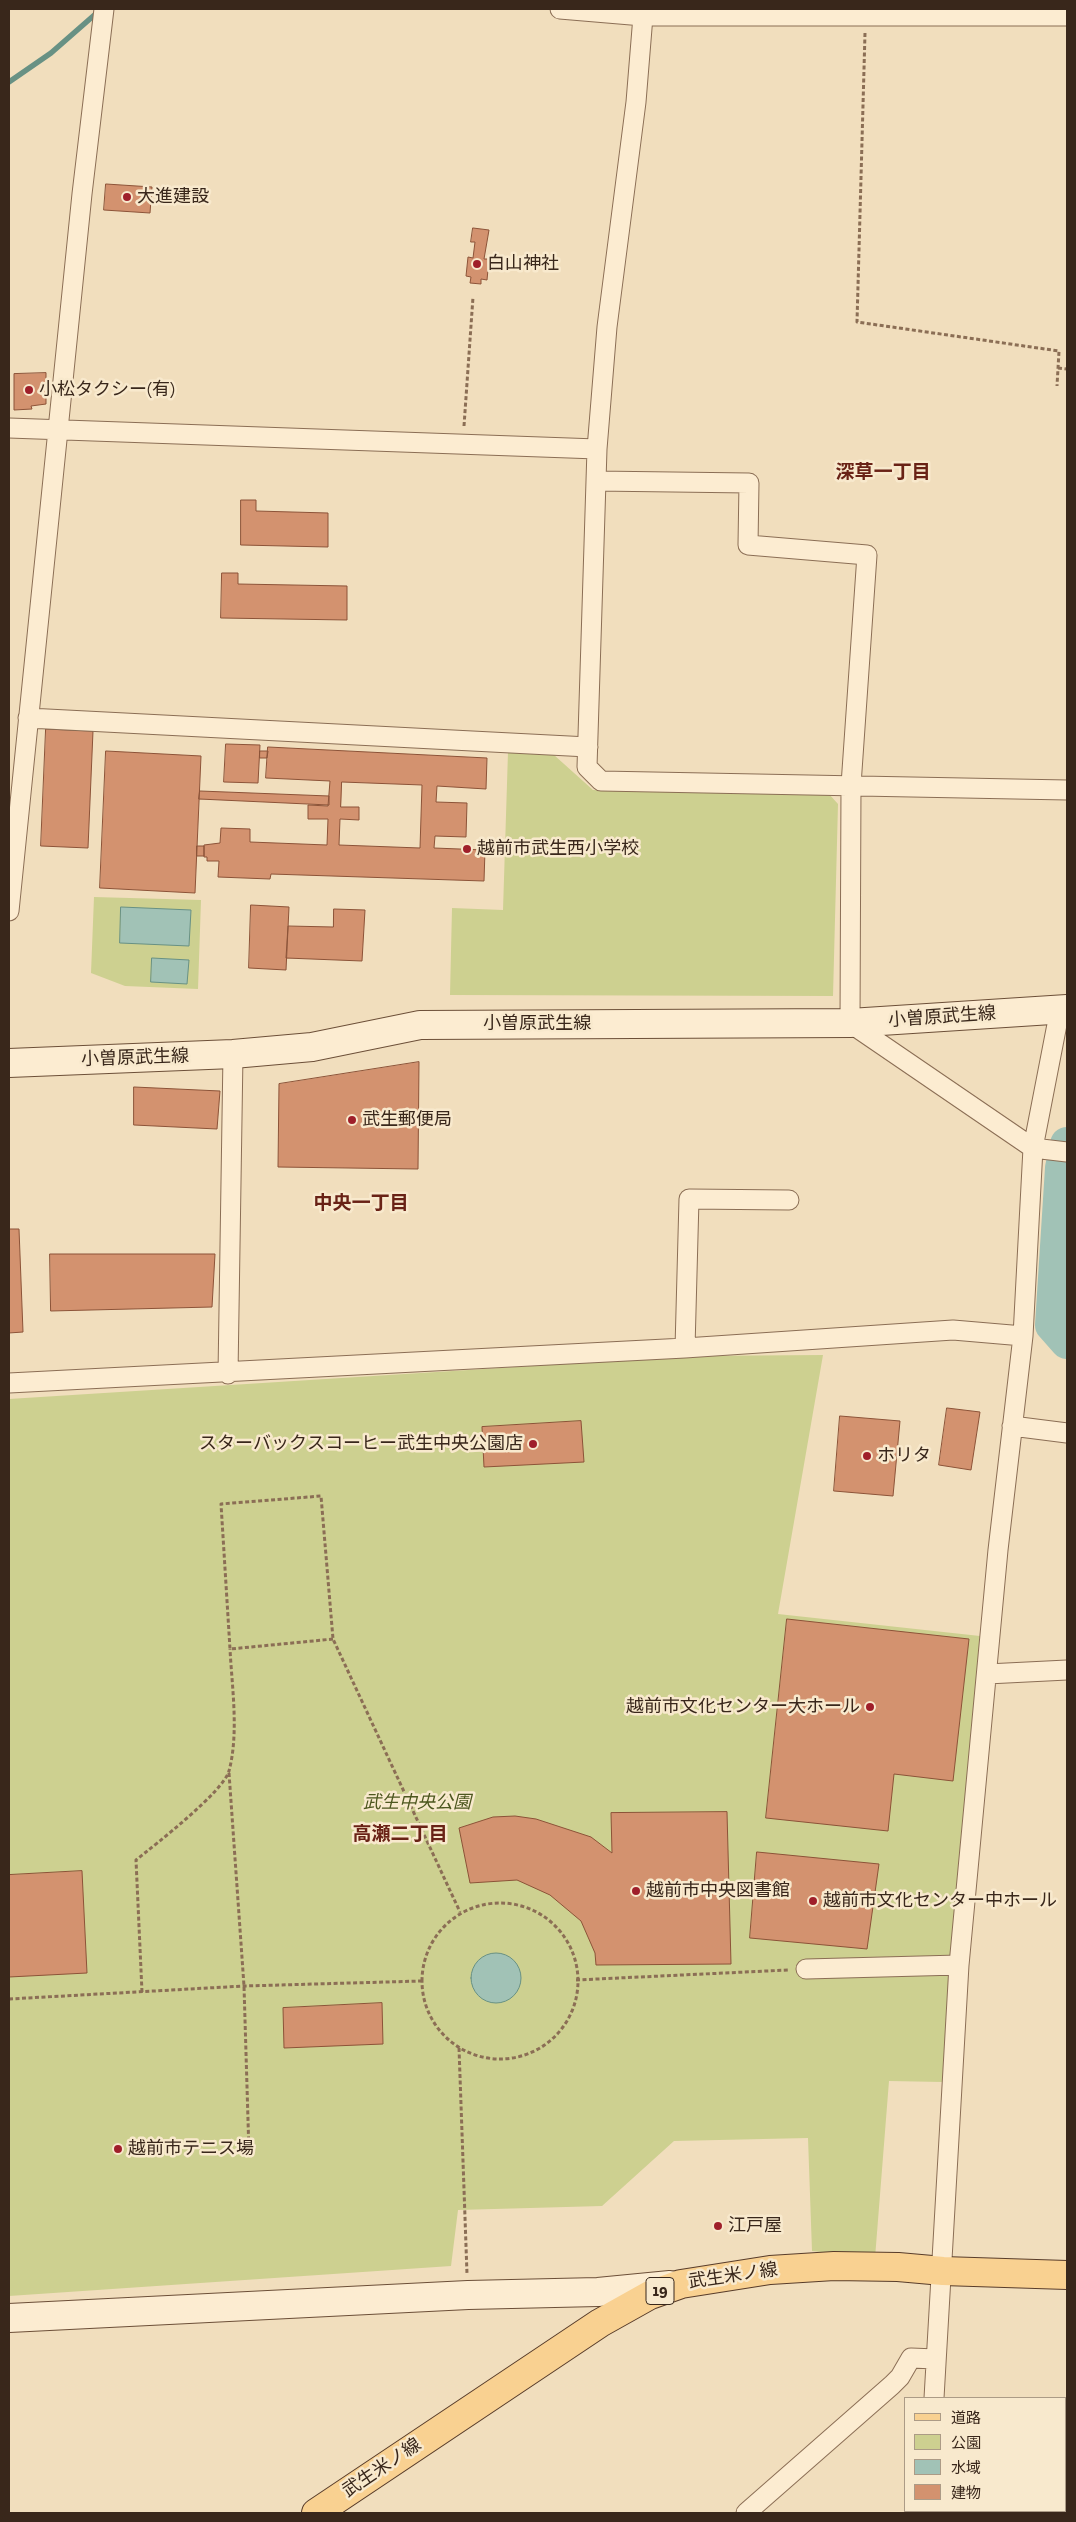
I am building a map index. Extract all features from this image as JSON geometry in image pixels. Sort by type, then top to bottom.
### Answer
[{"type":"main road","name":"小曽原武生線","points":[[9,1063],[233,1054],[312,1047],[420,1025],[850,1023],[1064,1009]]},
{"type":"main road","name":"武生米ノ線","points":[[316,2513],[600,2323],[650,2295],[681,2284],[802,2267],[898,2266],[943,2271],[1067,2274]]},
{"type":"main road","points":[[9,2318],[468,2295],[598,2292],[681,2284]]},
{"type":"street","points":[[9,911],[82,194],[104,9]]},
{"type":"street","points":[[560,9],[643,16],[865,12],[1067,16]]},
{"type":"street","points":[[643,16],[636,102],[607,327],[597,449],[587,767],[600,781],[1067,790]]},
{"type":"street","points":[[9,428],[597,449]]},
{"type":"street","points":[[596,482],[749,483],[748,545],[867,555],[851,785],[850,1023],[1033,1148],[1067,1152]]},
{"type":"street","points":[[28,718],[588,747]]},
{"type":"street","points":[[934,2397],[943,2271],[947,2147],[959,1965],[1012,1426],[1023,1336],[1033,1148],[1064,1009]]},
{"type":"street","points":[[228,1374],[233,1054]]},
{"type":"street","points":[[685,1348],[689,1199],[789,1200]]},
{"type":"street","points":[[9,1383],[228,1374],[685,1348],[953,1330],[1023,1336]]},
{"type":"street","points":[[1012,1426],[1067,1433]]},
{"type":"street","points":[[987,1674],[1067,1670]]},
{"type":"street","points":[[806,1969],[959,1965]]},
{"type":"street","points":[[746,2513],[892,2385],[900,2377],[911,2358],[936,2359]]},
{"type":"path","points":[[865,12],[857,322],[1059,351],[1057,386]]},
{"type":"path","points":[[462,444],[473,296]]},
{"type":"path","points":[[1058,368],[1067,369]]},
{"type":"path","points":[[249,2153],[244,1986],[229,1773],[233,1740],[230,1649],[221,1504],[321,1496],[333,1639],[460,1912]]},
{"type":"path","points":[[230,1649],[333,1639]]},
{"type":"path","points":[[142,1992],[136,1860],[205,1802],[229,1773]]},
{"type":"path","points":[[489,1904],[522,1904],[548,1920],[564,1939],[577,1964],[577,1997],[569,2016],[556,2038],[535,2052],[509,2059],[490,2059],[471,2054],[449,2042],[427,2014],[422,1981],[426,1959],[440,1931],[460,1912],[489,1904]]},
{"type":"path","points":[[576,1980],[806,1969]]},
{"type":"path","points":[[9,1999],[244,1986],[422,1981]]},
{"type":"path","points":[[459,2047],[468,2295]]},
{"type":"green space","points":[[508,752],[554,755],[593,790],[829,794],[838,804],[833,996],[450,995],[452,908],[503,910]]},
{"type":"green space","points":[[94,897],[201,900],[198,989],[125,986],[91,973]]},
{"type":"green space","name":"武生中央公園","points":[[823,1355],[778,1614],[980,1636],[943,2082],[889,2081],[875,2258],[812,2251],[808,2138],[674,2141],[602,2206],[458,2210],[451,2266],[9,2296],[9,1399],[690,1356]]},
{"type":"water","points":[[121,907],[191,910],[189,946],[120,943]]},
{"type":"water","points":[[152,958],[189,960],[187,984],[151,982]]},
{"type":"water","points":[[496,1953],[506,1955],[514,1960],[519,1968],[521,1978],[519,1988],[514,1996],[506,2001],[496,2003],[486,2001],[478,1996],[473,1988],[471,1978],[473,1968],[478,1960],[486,1955]]},
{"type":"building","points":[[106,184],[152,187],[150,213],[104,210]]},
{"type":"building","points":[[473,228],[489,230],[484,259],[489,259],[487,280],[481,279],[481,284],[470,283],[471,277],[466,276],[468,257],[473,258],[475,242],[471,242]]},
{"type":"building","points":[[46,373],[46,404],[31,406],[32,409],[14,410],[14,374]]},
{"type":"building","points":[[241,500],[256,500],[256,511],[328,513],[328,547],[241,545]]},
{"type":"building","points":[[222,573],[238,573],[238,584],[347,586],[347,620],[221,618]]},
{"type":"building","points":[[46,729],[93,731],[88,848],[41,846]]},
{"type":"building","points":[[226,744],[260,745],[258,783],[224,782]]},
{"type":"building","name":"越前市武生西小学校","points":[[268,747],[487,758],[486,789],[437,786],[436,802],[467,803],[466,837],[435,836],[434,848],[485,850],[484,881],[271,874],[270,879],[218,877],[219,861],[207,861],[207,857],[204,857],[204,845],[220,843],[221,828],[250,829],[250,842],[327,845],[328,819],[308,819],[308,805],[328,806],[330,781],[266,778]],"holes":[[[342,782],[422,785],[420,848],[339,845],[340,819],[359,820],[359,807],[341,807]]]},
{"type":"building","points":[[106,751],[201,756],[195,893],[100,888]]},
{"type":"building","points":[[260,751],[268,751],[267,758],[260,758]]},
{"type":"building","points":[[200,791],[329,796],[329,805],[199,799]]},
{"type":"building","points":[[197,846],[204,846],[204,856],[197,856]]},
{"type":"building","points":[[251,905],[289,907],[286,970],[249,968]]},
{"type":"building","points":[[334,909],[365,910],[362,961],[286,958],[288,926],[333,927]]},
{"type":"building","points":[[419,1062],[418,1169],[278,1167],[279,1084]]},
{"type":"building","points":[[134,1087],[220,1091],[217,1129],[134,1125]]},
{"type":"building","points":[[9,1229],[19,1229],[23,1332],[9,1333]]},
{"type":"building","points":[[50,1254],[215,1254],[212,1307],[51,1311]]},
{"type":"building","points":[[947,1408],[980,1412],[971,1470],[939,1465]]},
{"type":"building","name":"ホリタ","points":[[840,1416],[900,1421],[893,1496],[834,1491]]},
{"type":"building","name":"スターバックスコーヒー武生中央公園店","points":[[581,1421],[584,1462],[484,1467],[482,1427]]},
{"type":"building","name":"越前市文化センター大ホール","points":[[787,1619],[969,1639],[953,1781],[894,1774],[888,1831],[766,1818]]},
{"type":"building","name":"越前市中央図書館","points":[[727,1812],[731,1964],[596,1965],[595,1953],[581,1921],[550,1895],[517,1880],[470,1883],[459,1828],[493,1817],[515,1816],[536,1819],[591,1837],[612,1853],[611,1813]]},
{"type":"building","name":"越前市文化センター中ホール","points":[[757,1852],[879,1864],[867,1949],[750,1938]]},
{"type":"building","points":[[82,1871],[87,1973],[9,1977],[9,1875]]},
{"type":"building","points":[[382,2003],[383,2044],[284,2048],[283,2008]]},
{"type":"waterway","points":[[9,82],[51,53],[99,11]]},
{"type":"waterway","points":[[1067,1144],[1062,1168],[1052,1325],[1067,1342]]},
{"type":"place","name":"大進建設","points":[[127,197]]},
{"type":"place","name":"白山神社","points":[[477,264]]},
{"type":"place","name":"小松タクシー(有)","points":[[29,390]]},
{"type":"place","name":"越前市武生西小学校","points":[[467,849]]},
{"type":"place","name":"武生郵便局","points":[[352,1120]]},
{"type":"place","name":"スターバックスコーヒー武生中央公園店","points":[[533,1444]]},
{"type":"place","name":"ホリタ","points":[[867,1456]]},
{"type":"place","name":"越前市文化センター大ホール","points":[[870,1707]]},
{"type":"place","name":"越前市中央図書館","points":[[636,1891]]},
{"type":"place","name":"越前市文化センター中ホール","points":[[813,1901]]},
{"type":"place","name":"越前市テニス場","points":[[118,2149]]},
{"type":"place","name":"江戸屋","points":[[718,2226]]},
{"type":"district","name":"深草一丁目","points":[[883,473]]},
{"type":"district","name":"中央一丁目","points":[[361,1204]]},
{"type":"district","name":"高瀬二丁目","points":[[400,1835]]}]
